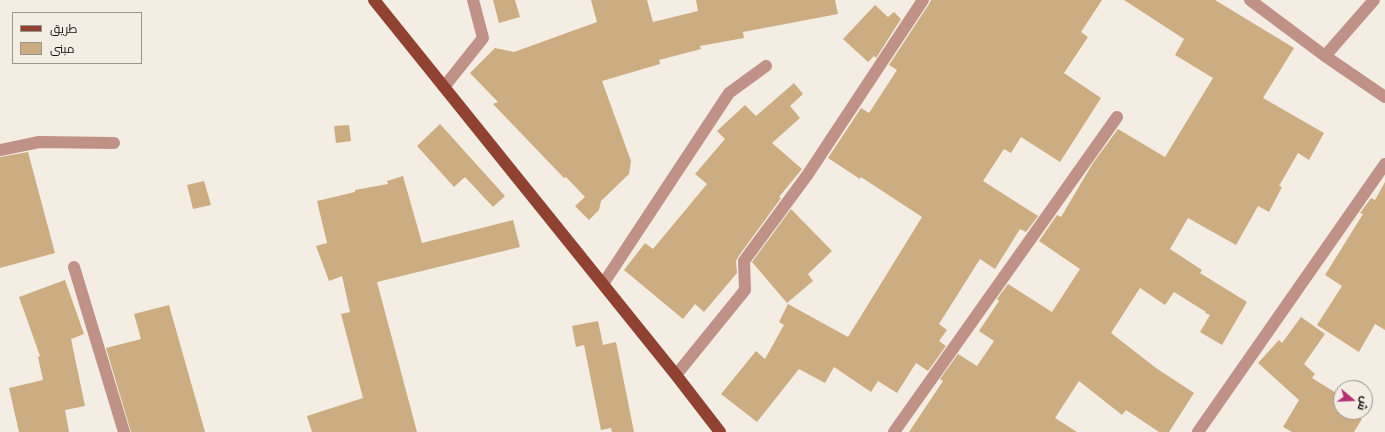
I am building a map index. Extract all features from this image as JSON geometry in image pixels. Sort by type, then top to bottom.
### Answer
[{"type":"main road","points":[[374,0],[676,375],[720,432]]},
{"type":"street","points":[[444,87],[482,38],[473,0]]},
{"type":"street","points":[[676,375],[745,290],[744,261],[808,174],[923,0]]},
{"type":"street","points":[[1250,0],[1325,56],[1385,97]]},
{"type":"street","points":[[1325,56],[1374,0]]},
{"type":"street","points":[[603,284],[729,93],[766,66]]},
{"type":"street","points":[[894,432],[1117,117]]},
{"type":"street","points":[[0,150],[39,142],[114,143]]},
{"type":"street","points":[[1198,432],[1385,164]]},
{"type":"street","points":[[74,267],[124,432]]},
{"type":"building","points":[[493,0],[515,0],[520,17],[499,23]]},
{"type":"building","points":[[591,0],[647,0],[653,22],[698,11],[696,0],[835,0],[838,14],[743,32],[744,38],[700,46],[701,49],[659,60],[660,64],[602,81],[631,161],[629,174],[601,201],[599,210],[589,220],[575,206],[585,197],[566,177],[564,178],[493,104],[498,102],[470,73],[495,48],[514,52],[597,22]]},
{"type":"building","points":[[931,0],[1102,0],[1081,32],[1088,37],[1064,73],[1101,98],[1060,162],[1021,137],[1011,153],[1004,149],[983,181],[1038,216],[1026,232],[1020,229],[995,269],[980,259],[939,324],[947,330],[939,341],[946,346],[928,371],[916,363],[897,393],[878,381],[871,392],[834,367],[825,383],[799,369],[757,422],[721,394],[756,351],[765,359],[784,325],[779,322],[788,304],[848,337],[922,217],[861,177],[860,179],[828,158],[861,108],[869,113],[897,70],[889,65]]},
{"type":"building","points":[[1124,0],[1215,0],[1294,48],[1263,98],[1324,133],[1309,160],[1298,153],[1279,186],[1282,187],[1269,212],[1258,206],[1236,245],[1188,218],[1170,249],[1202,270],[1200,273],[1247,302],[1222,345],[1200,332],[1210,315],[1205,313],[1206,312],[1174,292],[1165,305],[1140,288],[1111,333],[1156,368],[1194,393],[1169,432],[1159,432],[1126,410],[1122,415],[1079,381],[1055,418],[1077,432],[909,432],[943,381],[940,379],[958,354],[977,366],[994,341],[979,331],[999,301],[997,299],[1008,284],[1052,312],[1080,269],[1039,241],[1057,215],[1061,217],[1093,163],[1118,129],[1165,157],[1213,78],[1175,55],[1184,39]]},
{"type":"building","points":[[875,5],[888,17],[894,12],[901,19],[876,58],[874,56],[868,62],[843,39]]},
{"type":"building","points":[[794,83],[803,94],[790,106],[800,118],[772,143],[802,169],[779,197],[781,198],[738,257],[736,261],[737,273],[704,312],[695,304],[683,319],[624,270],[645,243],[653,249],[707,184],[695,174],[725,139],[717,131],[745,105],[756,116]]},
{"type":"building","points":[[440,124],[505,196],[493,207],[465,177],[454,187],[417,146]]},
{"type":"building","points":[[349,125],[351,141],[336,143],[334,126]]},
{"type":"building","points":[[28,152],[55,253],[0,268],[0,157]]},
{"type":"building","points":[[403,176],[422,243],[513,220],[520,247],[377,282],[417,432],[312,432],[307,416],[363,398],[341,314],[350,312],[342,276],[329,281],[316,246],[327,243],[317,201],[355,192],[355,190],[388,184],[387,181]]},
{"type":"building","points":[[204,181],[211,205],[193,209],[187,185]]},
{"type":"building","points":[[1385,182],[1385,330],[1375,324],[1359,352],[1317,325],[1342,286],[1325,275],[1363,214],[1360,213],[1371,198],[1375,200]]},
{"type":"building","points":[[791,209],[832,251],[808,274],[813,281],[787,303],[752,262]]},
{"type":"building","points":[[65,280],[84,334],[71,339],[85,406],[65,410],[69,432],[19,432],[9,388],[43,380],[38,357],[40,356],[19,297]]},
{"type":"building","points":[[169,305],[205,432],[131,432],[106,348],[141,339],[134,314]]},
{"type":"building","points":[[1301,317],[1325,334],[1304,364],[1315,374],[1312,378],[1333,391],[1333,420],[1361,420],[1354,432],[1292,432],[1283,427],[1299,400],[1258,363],[1279,340],[1282,343]]},
{"type":"building","points":[[598,321],[603,345],[616,342],[634,432],[612,432],[611,428],[601,430],[584,345],[576,347],[572,326]]}]
